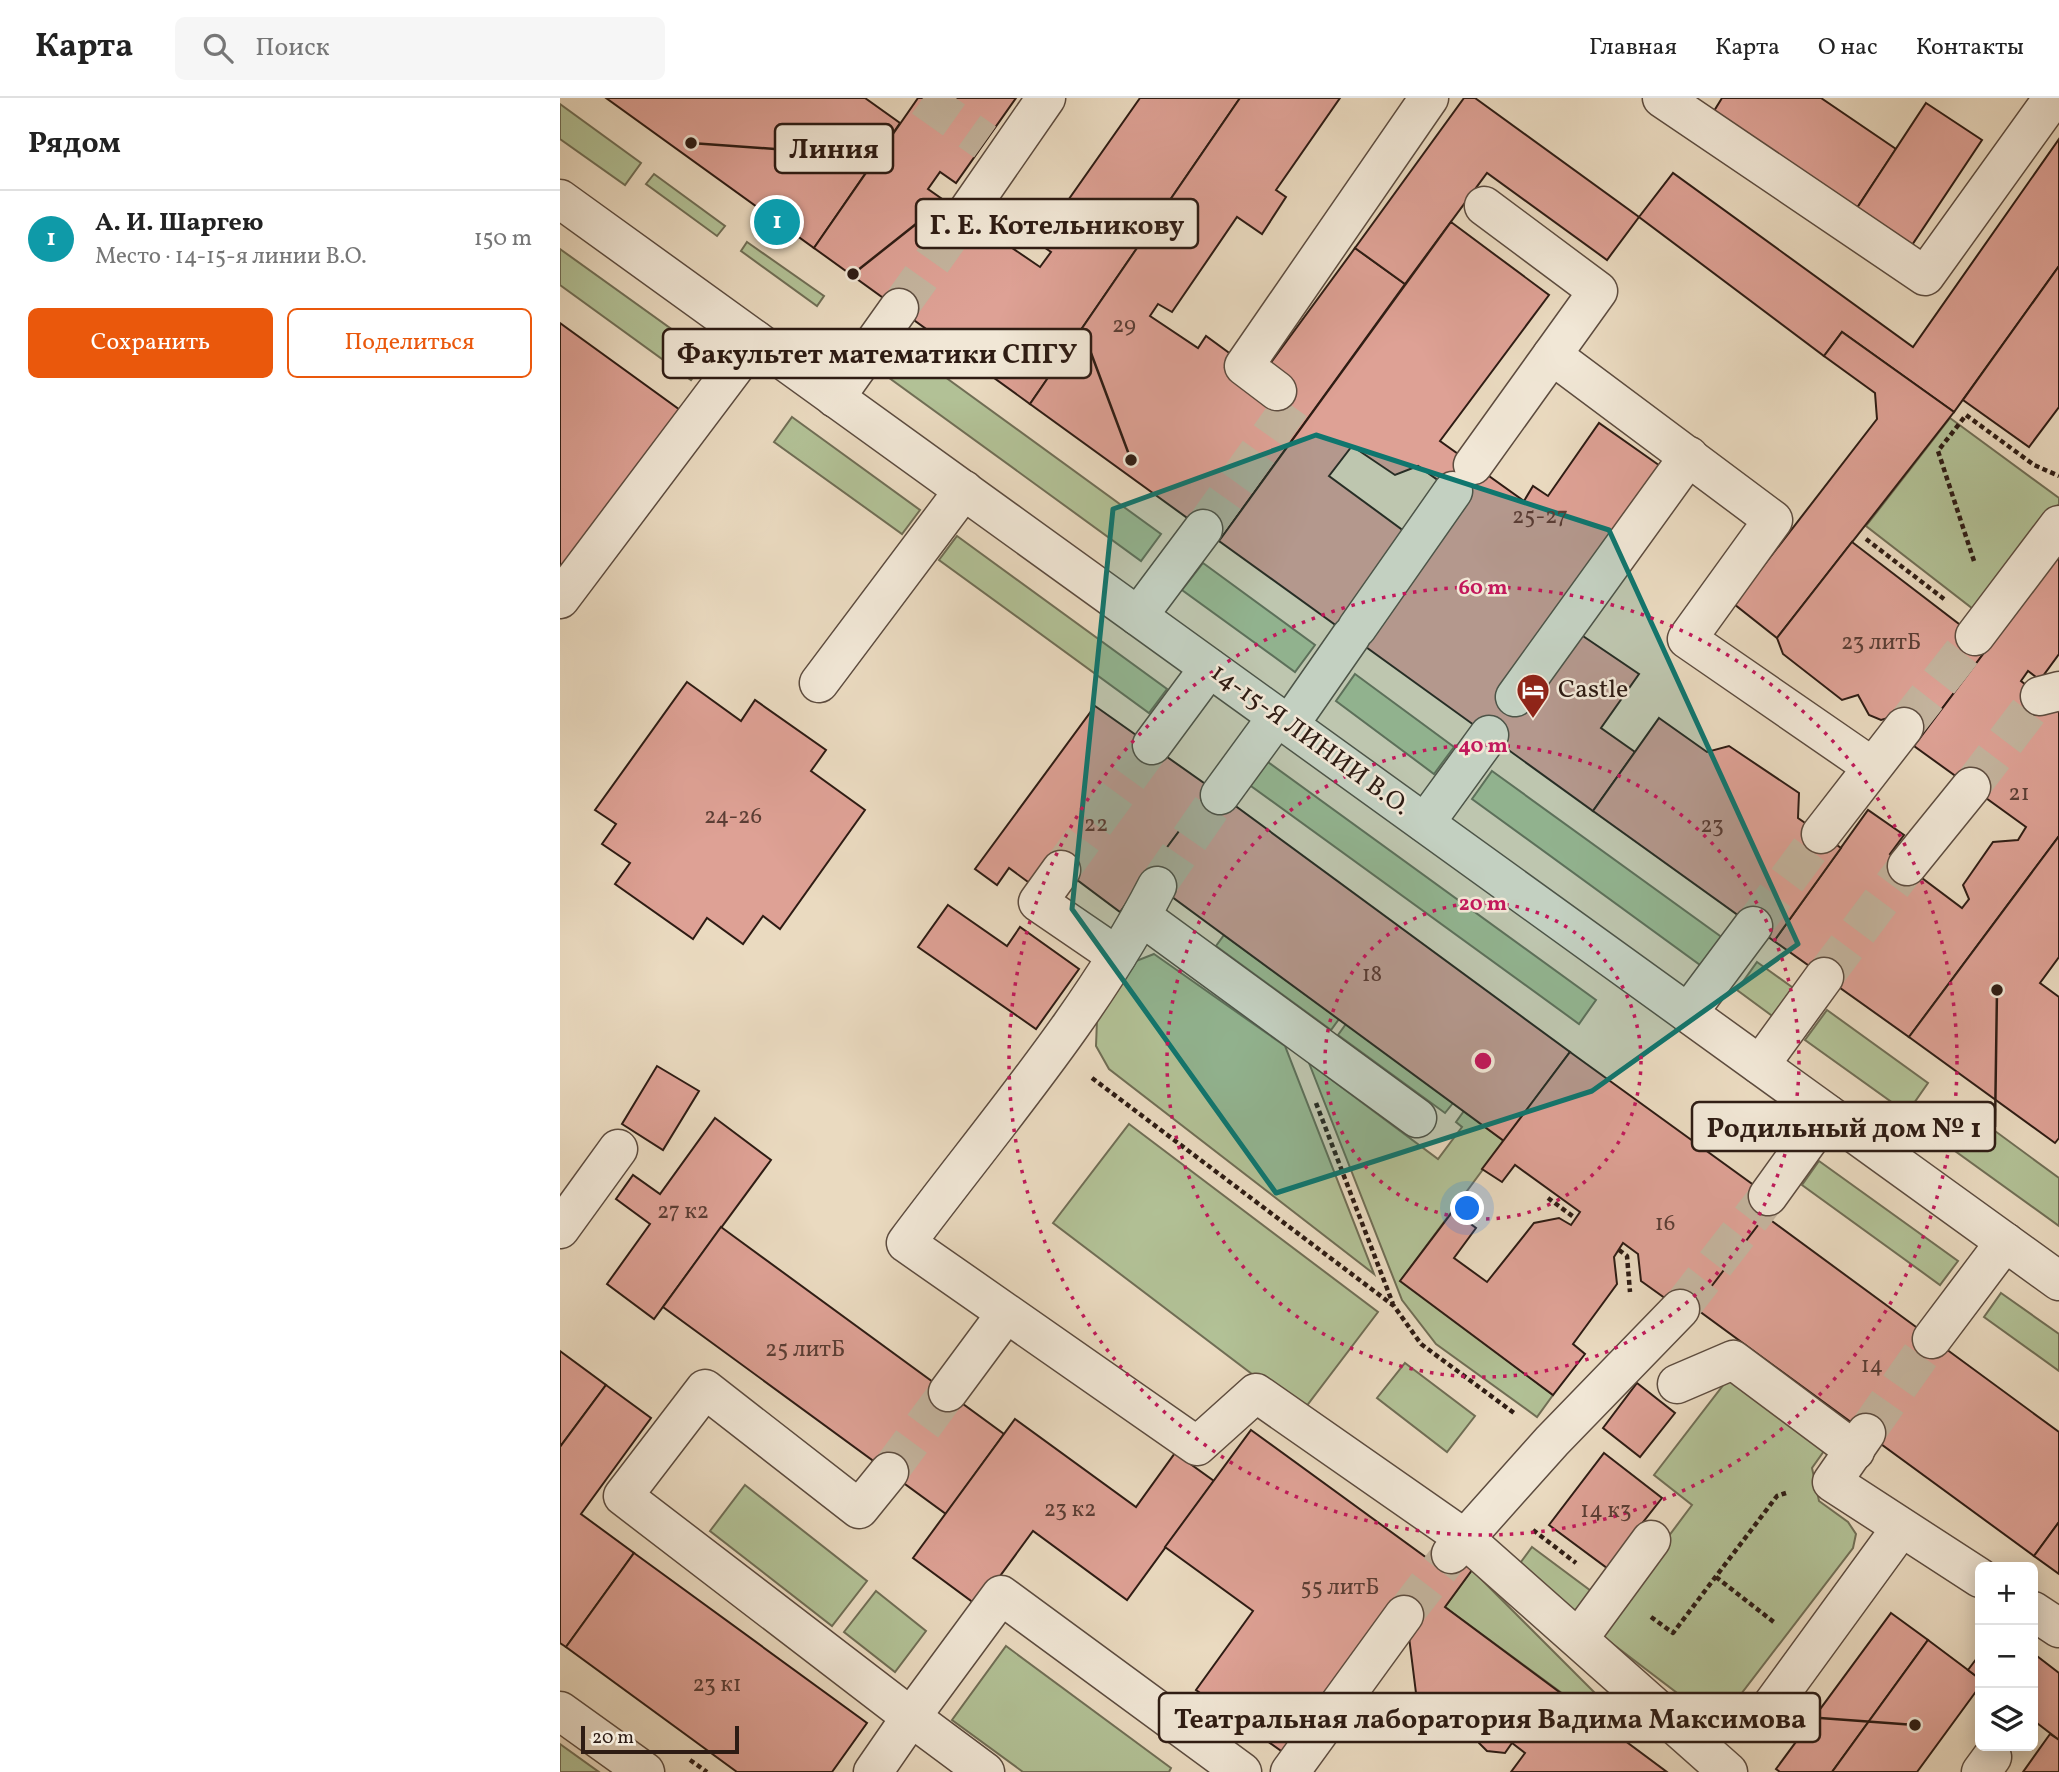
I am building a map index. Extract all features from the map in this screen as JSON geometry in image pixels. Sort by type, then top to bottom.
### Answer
[{"type":"street","points":[[965,215],[996,149],[1046,98]]},
{"type":"street","points":[[1277,391],[1244,366],[1429,98]]},
{"type":"street","points":[[1662,98],[1925,276],[2053,98]]},
{"type":"street","name":"14-15-Я ЛИНИИ В.О.","points":[[560,199],[2059,1281]]},
{"type":"street","points":[[1220,795],[1354,632],[1598,291],[1484,206]]},
{"type":"street","points":[[835,398],[899,308]]},
{"type":"street","points":[[560,599],[755,340]]},
{"type":"street","points":[[1552,355],[1773,520],[1687,639],[1871,766]]},
{"type":"street","points":[[1515,697],[1689,456]]},
{"type":"street","points":[[819,683],[964,490]]},
{"type":"street","points":[[1982,626],[2059,524]]},
{"type":"street","points":[[1138,616],[1203,529]]},
{"type":"street","points":[[1152,745],[1209,668]]},
{"type":"street","points":[[1821,834],[1871,766],[1904,727]]},
{"type":"street","points":[[1425,823],[1489,735]]},
{"type":"street","points":[[1907,866],[1971,787]]},
{"type":"street","points":[[1061,870],[1038,902],[1117,956]]},
{"type":"street","points":[[1418,1118],[1149,901],[1117,956],[1052,1048],[906,1243],[1005,1315],[1197,1446],[1256,1393],[1579,1638],[1722,1770]]},
{"type":"street","points":[[1688,1013],[1753,926]]},
{"type":"street","points":[[1760,1065],[1824,977]]},
{"type":"street","points":[[1768,1196],[1827,1114]]},
{"type":"street","points":[[560,1229],[618,1149]]},
{"type":"street","points":[[1933,1339],[2005,1242]]},
{"type":"street","points":[[1457,1546],[1552,1441],[1680,1309]]},
{"type":"street","points":[[948,1392],[1005,1315]]},
{"type":"street","points":[[1677,1384],[1733,1360],[1860,1442],[1832,1482],[1975,1575]]},
{"type":"street","points":[[889,1472],[859,1509],[705,1390],[622,1496],[985,1772]]},
{"type":"street","points":[[1772,1705],[1901,1528]]},
{"type":"street","points":[[1579,1638],[1651,1540]]},
{"type":"street","points":[[873,1772],[1001,1595],[1242,1772]]},
{"type":"street","points":[[2038,1614],[2059,1628]]},
{"type":"street","points":[[1290,1772],[1404,1615]]},
{"type":"street","points":[[560,1711],[645,1772]]},
{"type":"path","points":[[1982,626],[1938,451],[1966,415],[2034,465],[2059,476]]},
{"type":"path","points":[[1866,539],[1982,626]]},
{"type":"path","points":[[1052,1048],[1394,1306]]},
{"type":"path","points":[[1312,1093],[1394,1306],[1421,1344],[1552,1441]]},
{"type":"path","points":[[1548,1198],[1575,1218]]},
{"type":"path","points":[[1716,1577],[1812,1651]]},
{"type":"highlighted area","points":[[1316,435],[1609,530],[1798,944],[1592,1091],[1276,1193],[1072,909],[1113,509]]},
{"type":"green space","points":[[560,104],[641,163],[625,185],[560,139]]},
{"type":"green space","points":[[654,174],[725,226],[717,236],[646,184]]},
{"type":"green space","points":[[747,242],[824,296],[817,306],[741,251]]},
{"type":"green space","points":[[560,249],[709,356],[691,380],[560,285]]},
{"type":"green space","points":[[901,345],[1161,534],[1141,561],[881,372]]},
{"type":"green space","points":[[792,417],[920,510],[902,534],[774,442]]},
{"type":"green space","points":[[1950,418],[2059,498],[2059,504],[1977,612],[1866,526]]},
{"type":"green space","points":[[957,536],[1167,689],[1149,713],[939,560]]},
{"type":"green space","points":[[1203,563],[1315,645],[1295,672],[1182,590]]},
{"type":"green space","points":[[1355,674],[1454,747],[1434,774],[1336,701]]},
{"type":"green space","points":[[1261,757],[1596,1000],[1579,1024],[1244,781]]},
{"type":"green space","points":[[1492,771],[1727,941],[1707,970],[1472,799]]},
{"type":"green space","points":[[1224,935],[1339,1019],[1331,1030],[1216,946]]},
{"type":"green space","points":[[1154,954],[1285,1046],[1374,1274],[1109,1069],[1096,1046],[1097,1020],[1136,961]]},
{"type":"green space","points":[[1757,962],[1796,990],[1775,1018],[1737,990]]},
{"type":"green space","points":[[1827,1010],[1928,1083],[1907,1113],[1805,1040]]},
{"type":"green space","points":[[1346,1024],[1453,1103],[1445,1113],[1338,1035]]},
{"type":"green space","points":[[1309,1063],[1438,1159],[1462,1127],[1456,1122],[1464,1111],[1504,1141],[1401,1280],[1553,1395],[1537,1417],[1436,1344],[1402,1300]]},
{"type":"green space","points":[[1961,1106],[2059,1178],[2059,1226],[1937,1138]]},
{"type":"green space","points":[[1129,1124],[1378,1312],[1302,1412],[1053,1223]]},
{"type":"green space","points":[[1819,1161],[1958,1261],[1940,1285],[1802,1185]]},
{"type":"green space","points":[[2001,1293],[2059,1334],[2059,1371],[1984,1317]]},
{"type":"green space","points":[[1405,1363],[1475,1416],[1447,1452],[1377,1398]]},
{"type":"green space","points":[[1728,1379],[1824,1451],[1812,1468],[1819,1501],[1848,1522],[1856,1534],[1853,1548],[1718,1724],[1597,1632],[1692,1505],[1654,1475]]},
{"type":"green space","points":[[745,1485],[867,1581],[832,1626],[710,1531]]},
{"type":"green space","points":[[1532,1547],[1591,1591],[1574,1614],[1515,1570]]},
{"type":"green space","points":[[1472,1570],[1601,1699],[1589,1713],[1445,1607]]},
{"type":"green space","points":[[876,1591],[926,1631],[895,1672],[844,1632]]},
{"type":"green space","points":[[1006,1646],[1171,1768],[1169,1772],[1023,1772],[952,1720]]},
{"type":"green space","points":[[560,1744],[599,1772],[560,1772]]},
{"type":"building","points":[[606,98],[865,98],[900,123],[814,248]]},
{"type":"building","points":[[918,98],[1016,98],[956,183],[940,172],[928,189],[975,222],[982,211],[1007,227],[999,239],[1040,267],[1051,252],[1038,243],[1140,98],[1240,98],[1030,404],[814,248]]},
{"type":"building","points":[[1240,98],[1340,98],[1276,190],[1286,197],[1262,234],[1237,217],[1172,312],[1158,304],[1150,316],[1198,348],[1206,336],[1232,355],[1225,367],[1271,399],[1264,372],[1355,248],[1405,284],[1219,541],[1030,404]]},
{"type":"building","points":[[1464,98],[1475,98],[1639,217],[1607,260],[1487,173],[1405,284],[1355,248]]},
{"type":"building","points":[[1722,98],[1821,98],[1896,149],[1857,208],[1714,111]]},
{"type":"building","points":[[1926,103],[1982,140],[1912,245],[1857,208]]},
{"type":"building","points":[[2059,139],[2059,266],[1954,412],[1842,332],[1824,356],[1639,217],[1673,173],[1913,347]]},
{"type":"building","points":[[1451,222],[1549,295],[1440,441],[1524,501],[1533,486],[1548,496],[1599,423],[1663,468],[1577,632],[1639,674],[1601,728],[1635,752],[1593,811],[1219,541]],"holes":[[[1352,446],[1395,475],[1418,466],[1464,499],[1408,534],[1329,476]]]},
{"type":"building","points":[[2059,266],[2059,407],[2029,447],[1963,400]]},
{"type":"building","points":[[560,323],[680,410],[560,573]]},
{"type":"building","points":[[1842,332],[1954,412],[1777,638],[1734,604],[1877,419],[1875,393],[1824,356]]},
{"type":"building","points":[[1852,542],[1989,647],[1919,739],[1891,717],[1881,720],[1869,715],[1858,695],[1842,700],[1783,654],[1777,638]]},
{"type":"building","points":[[2059,553],[2059,654],[2040,680],[2028,671],[2021,681],[2059,711],[2059,836],[1909,1037],[1774,941],[1868,810],[1904,835],[1890,854],[1962,908],[1969,899],[1963,885],[1993,842],[2018,840],[2026,827],[1914,746]]},
{"type":"building","points":[[687,682],[741,721],[755,700],[826,750],[811,771],[865,810],[780,929],[763,916],[743,944],[707,918],[693,939],[615,884],[630,863],[602,844],[616,824],[595,810]]},
{"type":"building","points":[[1095,706],[1211,788],[1120,912],[1053,862],[1035,887],[1009,868],[997,885],[975,869]]},
{"type":"building","points":[[1659,718],[1707,752],[1729,746],[1799,793],[1798,818],[1841,848],[1774,941],[1593,811]]},
{"type":"building","points":[[1211,788],[1570,1052],[1504,1141],[1145,877]]},
{"type":"building","points":[[2059,836],[2059,957],[2040,983],[2059,997],[2059,1138],[2055,1143],[1909,1037]]},
{"type":"building","points":[[948,905],[1007,946],[1020,927],[1079,969],[1036,1029],[918,947]]},
{"type":"building","points":[[1570,1052],[1777,1202],[1690,1316],[1641,1281],[1638,1254],[1623,1243],[1614,1257],[1617,1284],[1573,1344],[1585,1354],[1553,1395],[1400,1281],[1453,1211],[1476,1228],[1454,1258],[1487,1282],[1534,1223],[1559,1218],[1571,1225],[1580,1212],[1515,1165],[1502,1182],[1482,1169]]},
{"type":"building","points":[[657,1066],[699,1091],[663,1150],[622,1124]]},
{"type":"building","points":[[715,1118],[771,1160],[654,1319],[607,1284],[650,1224],[616,1199],[633,1175],[660,1194]]},
{"type":"building","points":[[1765,1216],[2059,1432],[2059,1522],[2034,1556],[1695,1308]]},
{"type":"building","points":[[721,1227],[1004,1434],[946,1514],[663,1307]]},
{"type":"building","points":[[560,1351],[606,1385],[560,1447]]},
{"type":"building","points":[[1637,1383],[1675,1413],[1640,1457],[1603,1428]]},
{"type":"building","points":[[606,1385],[651,1418],[581,1514],[634,1553],[566,1647],[560,1643],[560,1447]]},
{"type":"building","points":[[1015,1419],[1136,1507],[1175,1453],[1214,1481],[1127,1600],[1033,1531],[978,1606],[913,1558]]},
{"type":"building","points":[[1251,1430],[1427,1558],[1437,1544],[1472,1570],[1445,1607],[1667,1772],[1511,1772],[1525,1753],[1512,1743],[1505,1753],[1487,1751],[1479,1743],[1477,1734],[1416,1693],[1409,1637],[1284,1753],[1196,1690],[1253,1611],[1165,1547]]},
{"type":"building","points":[[1604,1453],[1662,1498],[1607,1568],[1549,1525]]},
{"type":"building","points":[[2059,1522],[2059,1574],[2034,1556]]},
{"type":"building","points":[[634,1553],[867,1723],[832,1772],[737,1772],[566,1647]]},
{"type":"building","points":[[1891,1613],[1928,1640],[1832,1772],[1780,1772],[1776,1769]]},
{"type":"building","points":[[1928,1640],[1975,1675],[1975,1693],[1917,1772],[1832,1772]]},
{"type":"building","points":[[2038,1657],[2059,1673],[2059,1740],[2038,1724]]},
{"type":"building","points":[[1975,1661],[1975,1675],[1968,1670]]},
{"type":"building","points":[[2050,1734],[2059,1740],[2059,1772],[2023,1772]]},
{"type":"tunnel","points":[[923,98],[985,142]]},
{"type":"tunnel","points":[[899,308],[965,215]]},
{"type":"tunnel","points":[[1203,529],[1293,403],[1277,391]]},
{"type":"tunnel","points":[[1904,727],[1975,636]]},
{"type":"tunnel","points":[[1971,787],[2040,696]]},
{"type":"tunnel","points":[[1061,870],[1152,745]]},
{"type":"tunnel","points":[[1157,886],[1220,795]]},
{"type":"tunnel","points":[[1753,926],[1821,834]]},
{"type":"tunnel","points":[[1824,977],[1907,866]]},
{"type":"tunnel","points":[[1680,1309],[1768,1196]]},
{"type":"tunnel","points":[[1866,1433],[1932,1339]]},
{"type":"tunnel","points":[[889,1472],[948,1392]]},
{"type":"tunnel","points":[[1404,1615],[1451,1554]]},
{"type":"place","name":"Линия","points":[[691,143]]},
{"type":"place","name":"А. И. Шаргею","points":[[777,222]]},
{"type":"place","name":"Г. Е. Котельникову","points":[[853,274]]},
{"type":"place","name":"Факультет математики СПГУ","points":[[1131,460]]},
{"type":"place","name":"Castle","points":[[1533,720]]},
{"type":"place","name":"Родильный дом № 1","points":[[1997,990]]},
{"type":"place","name":"Театральная лаборатория Вадима Максимова","points":[[1915,1725]]}]
